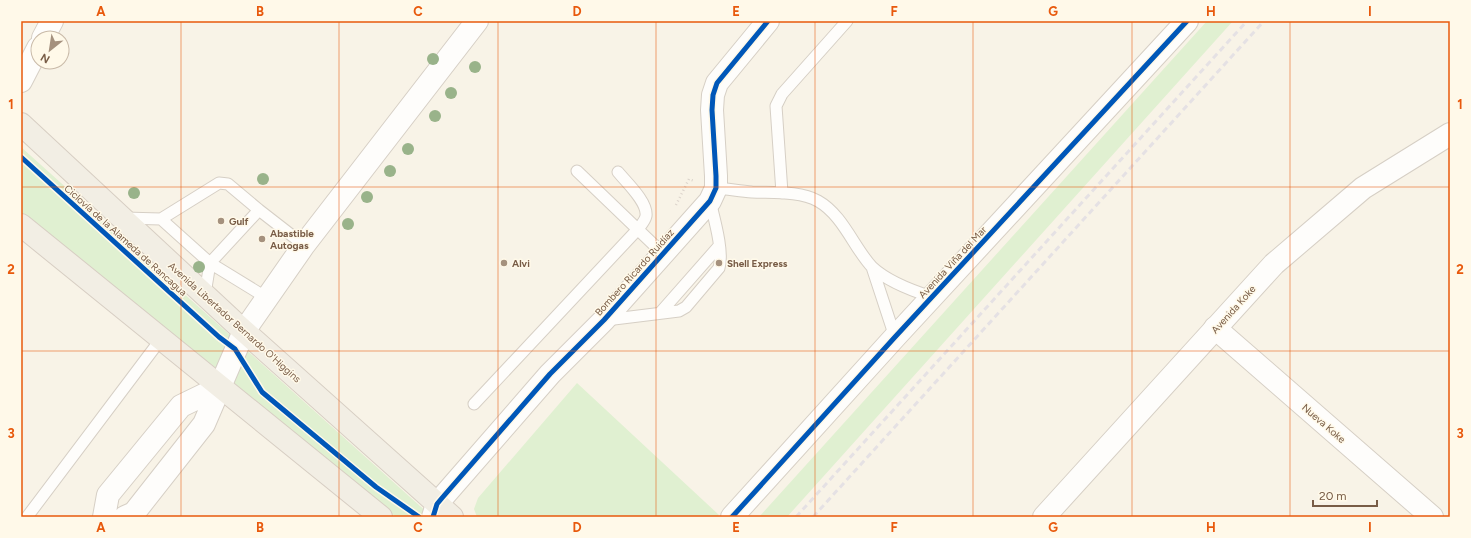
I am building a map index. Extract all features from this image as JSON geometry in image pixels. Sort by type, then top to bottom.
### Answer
[{"type":"main road","name":"Avenida Libertador Bernardo O'Higgins","points":[[21,124],[441,513]]},
{"type":"main road","points":[[21,225],[220,386],[376,516]]},
{"type":"street","points":[[47,30],[52,21]]},
{"type":"street","points":[[125,517],[134,513],[204,424],[244,331],[304,245],[477,21]]},
{"type":"street","points":[[713,194],[716,176],[712,110],[713,95],[718,83],[768,21]]},
{"type":"street","name":"Avenida Viña del Mar","points":[[732,517],[932,297],[1187,21]]},
{"type":"street","points":[[21,81],[30,64]]},
{"type":"street","name":"Avenida Koke","points":[[1049,515],[1215,328],[1274,264],[1364,188],[1450,134]]},
{"type":"street","name":"Bombero Ricardo Ruidíaz","points":[[441,513],[550,374],[604,320],[713,194]]},
{"type":"street","name":"Nueva Koke","points":[[1215,328],[1432,517]]},
{"type":"street","points":[[104,517],[108,495],[181,406],[220,386]]},
{"type":"lane","points":[[782,193],[776,106],[782,94],[846,21]]},
{"type":"lane","points":[[577,171],[664,252]]},
{"type":"lane","points":[[474,404],[638,229],[646,218],[646,211],[643,203],[618,172]]},
{"type":"lane","points":[[121,218],[161,218],[219,184],[228,184],[304,245]]},
{"type":"lane","points":[[604,320],[660,313],[719,246],[713,194],[740,191],[782,193],[799,195],[817,201],[828,209],[843,226],[872,267],[895,338]]},
{"type":"lane","points":[[205,294],[210,263],[259,210]]},
{"type":"lane","points":[[161,218],[210,263],[267,298]]},
{"type":"lane","points":[[872,267],[901,285],[932,297]]},
{"type":"lane","points":[[27,517],[161,339]]},
{"type":"green space","points":[[1207,21],[1233,21],[787,517],[759,517]]},
{"type":"green space","points":[[21,147],[430,515],[430,517],[396,517],[217,369],[21,213]]},
{"type":"green space","points":[[577,383],[719,515],[717,517],[477,517],[474,509],[478,498]]},
{"type":"railway","points":[[796,517],[1247,21]]},
{"type":"railway","points":[[813,517],[1264,21]]},
{"type":"cycle path","points":[[433,517],[437,504],[550,374],[604,320],[710,201],[716,188],[712,110],[713,95],[717,83],[768,21]]},
{"type":"cycle path","points":[[732,517],[895,337],[1187,21]]},
{"type":"cycle path","name":"Ciclovía de la Alameda de Rancagua","points":[[21,157],[219,337],[235,349],[262,392],[376,487],[419,517]]},
{"type":"place","name":"Gulf","points":[[221,221]]},
{"type":"place","name":"Abastible Autogas","points":[[262,239]]},
{"type":"place","name":"Alvi","points":[[504,263]]},
{"type":"place","name":"Shell Express","points":[[719,263]]}]
